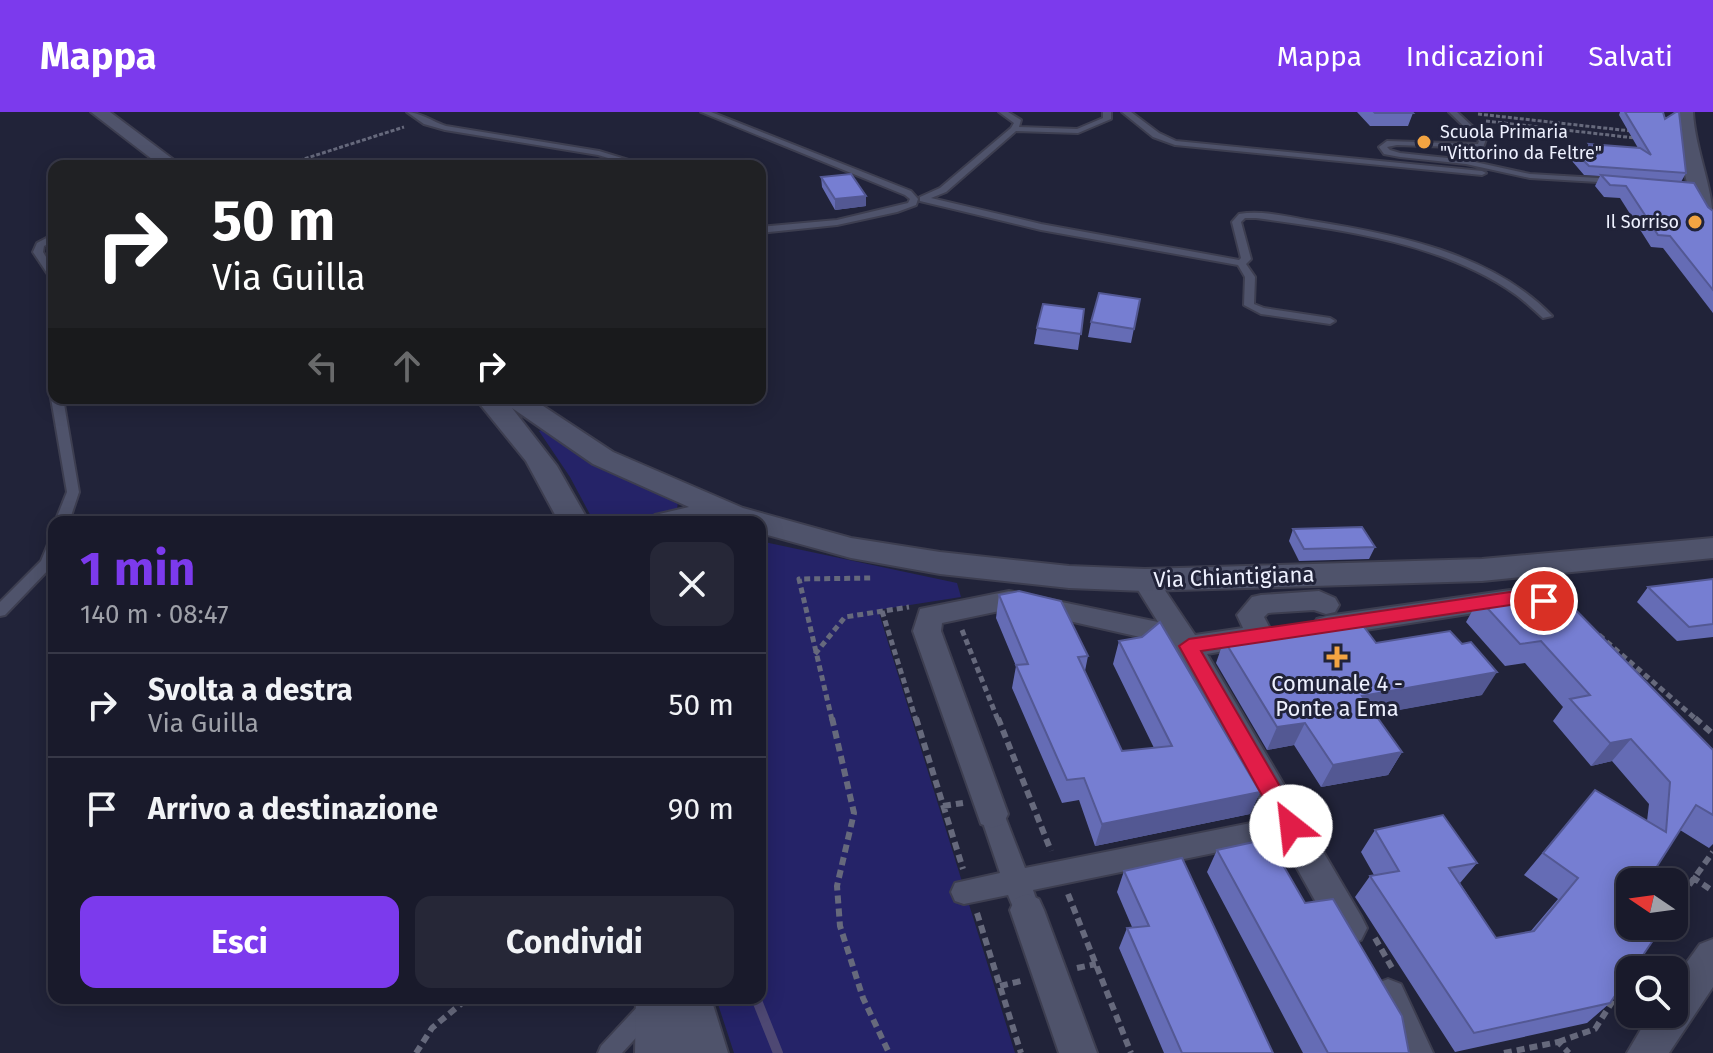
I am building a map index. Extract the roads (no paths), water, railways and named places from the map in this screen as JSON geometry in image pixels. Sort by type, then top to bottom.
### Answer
[{"type":"street","points":[[99,112],[165,160]]},
{"type":"street","points":[[1685,112],[1685,140],[1693,188],[1713,217]]},
{"type":"street","points":[[493,404],[529,444],[562,492],[572,516]]},
{"type":"street","name":"Via Chiantigiana","points":[[523,404],[603,458],[740,516]]},
{"type":"street","name":"Via Chiantigiana","points":[[766,525],[851,548],[940,563],[1069,577],[1145,580],[1482,570],[1713,548]]},
{"type":"street","points":[[1145,580],[1189,646],[1402,1021],[1414,1053]]},
{"type":"street","points":[[1078,1053],[927,631],[930,616],[1009,600],[1020,601],[1155,631],[1189,646],[1530,597]]},
{"type":"street","points":[[1260,636],[1250,615],[1261,604],[1319,600],[1326,605]]},
{"type":"street","points":[[967,891],[1022,896],[1060,873],[1291,826]]},
{"type":"street","points":[[1688,993],[1713,956]]},
{"type":"street","points":[[659,1004],[659,1053]]},
{"type":"street","points":[[690,1004],[704,1053]]},
{"type":"street","points":[[1646,1053],[1664,1028]]},
{"type":"lane","points":[[411,112],[424,121],[445,128],[599,153],[623,160]]},
{"type":"lane","points":[[705,112],[919,199],[1041,227],[1241,263],[1250,277],[1249,305],[1261,311],[1330,321]]},
{"type":"lane","points":[[725,112],[739,115],[745,129]]},
{"type":"lane","points":[[766,230],[789,230],[854,219],[912,205],[943,190],[1014,129],[1018,122],[1003,112]]},
{"type":"lane","points":[[1014,129],[1078,131],[1107,119],[1107,112]]},
{"type":"lane","points":[[1126,112],[1156,135],[1175,143],[1389,165],[1625,181]]},
{"type":"lane","points":[[1456,115],[1483,141],[1480,146],[1387,143],[1383,147],[1387,152],[1400,155],[1466,162],[1518,174]]},
{"type":"lane","points":[[1241,263],[1246,259],[1236,222],[1242,216],[1256,215],[1348,228],[1435,254],[1500,278],[1526,295],[1547,316]]},
{"type":"lane","points":[[48,240],[40,245],[38,252],[48,268]]},
{"type":"lane","points":[[1435,254],[1445,270]]},
{"type":"lane","points":[[58,404],[73,492],[64,516]]},
{"type":"lane","points":[[0,611],[48,560]]},
{"type":"lane","points":[[607,1052],[653,1004]]},
{"type":"waterway","points":[[758,1004],[778,1053]]},
{"type":"place","name":"Scuola Primaria \"Vittorino da Feltre\"","points":[[1424,142]]},
{"type":"place","name":"Il Sorriso","points":[[1695,222]]},
{"type":"place","name":"Comunale 4 - Ponte a Ema","points":[[1337,657]]}]
